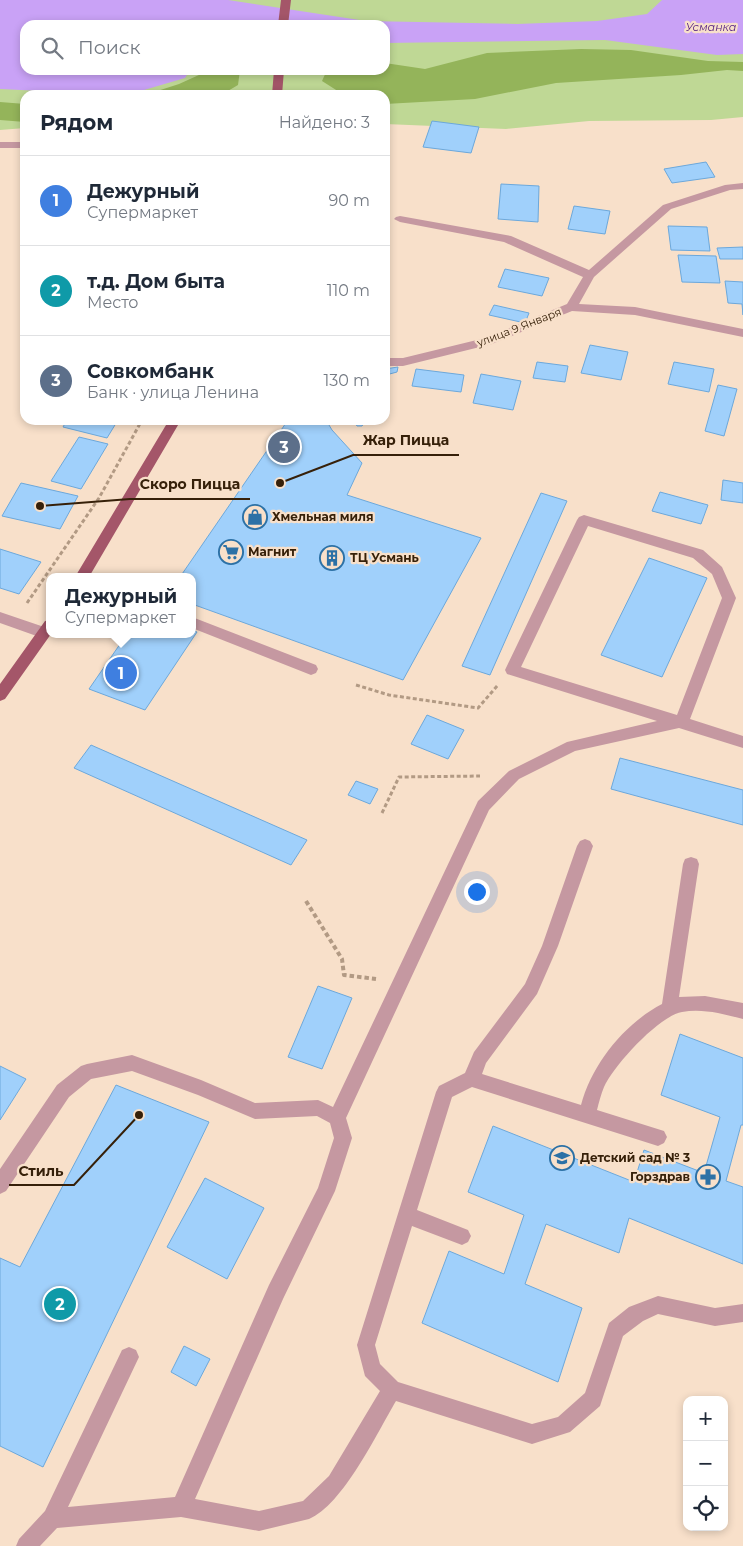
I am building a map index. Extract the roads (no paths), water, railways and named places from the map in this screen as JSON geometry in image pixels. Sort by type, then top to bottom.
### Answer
[{"type":"main road","points":[[284,20],[286,0]]},
{"type":"main road","points":[[277,90],[279,75]]},
{"type":"main road","points":[[85,573],[172,425]]},
{"type":"main road","points":[[0,695],[46,630]]},
{"type":"street","points":[[0,145],[20,145]]},
{"type":"street","points":[[571,307],[590,275],[667,207],[728,187],[743,186]]},
{"type":"street","points":[[400,220],[508,239],[590,275]]},
{"type":"street","name":"улица 9 Января","points":[[390,362],[403,362],[488,342],[571,307],[635,311],[743,333]]},
{"type":"street","points":[[682,722],[729,598],[717,571],[698,554],[584,520],[512,670],[743,742]]},
{"type":"street","points":[[0,616],[46,629]]},
{"type":"street","points":[[196,624],[311,669]]},
{"type":"street","points":[[181,1507],[276,1292],[326,1191],[343,1138],[337,1118],[483,806],[514,775],[572,746],[682,722]]},
{"type":"street","points":[[585,846],[550,946],[531,989],[480,1058],[471,1079],[445,1092],[366,1345],[372,1369],[392,1390],[532,1434],[563,1425],[593,1399],[616,1330],[636,1314],[658,1305],[715,1317],[743,1313]]},
{"type":"street","points":[[669,1010],[691,864]]},
{"type":"street","points":[[587,1115],[599,1080],[624,1046],[652,1018],[681,1004],[720,1005],[743,1011]]},
{"type":"street","points":[[0,1185],[64,1091],[87,1072],[132,1063],[201,1088],[255,1111],[318,1108],[337,1118]]},
{"type":"street","points":[[471,1079],[658,1137]]},
{"type":"street","points":[[407,1215],[462,1236]]},
{"type":"street","points":[[26,1546],[52,1518],[130,1357]]},
{"type":"street","points":[[52,1518],[181,1507],[259,1521],[282,1517],[308,1509],[336,1483],[392,1390]]},
{"type":"water","name":"Усманка","points":[[0,0],[228,0],[359,20],[20,20],[20,75],[187,75],[185,78],[144,90],[0,89]]},
{"type":"water","name":"Усманка","points":[[662,0],[743,0],[743,54],[717,55],[605,40],[390,43],[390,21],[517,24],[597,21],[647,14]]},
{"type":"place","name":"Совкомбанк","points":[[284,447]]},
{"type":"place","name":"Жар Пицца","points":[[280,483]]},
{"type":"place","name":"Скоро Пицца","points":[[40,506]]},
{"type":"place","name":"Хмельная миля","points":[[255,517]]},
{"type":"place","name":"Магнит","points":[[231,552]]},
{"type":"place","name":"ТЦ Усмань","points":[[332,558]]},
{"type":"place","name":"Дежурный","points":[[121,673]]},
{"type":"place","name":"Стиль","points":[[139,1115]]},
{"type":"place","name":"Детский сад № 3","points":[[562,1158]]},
{"type":"place","name":"Горздрав","points":[[708,1177]]},
{"type":"place","name":"т.д. Дом быта","points":[[60,1304]]}]
